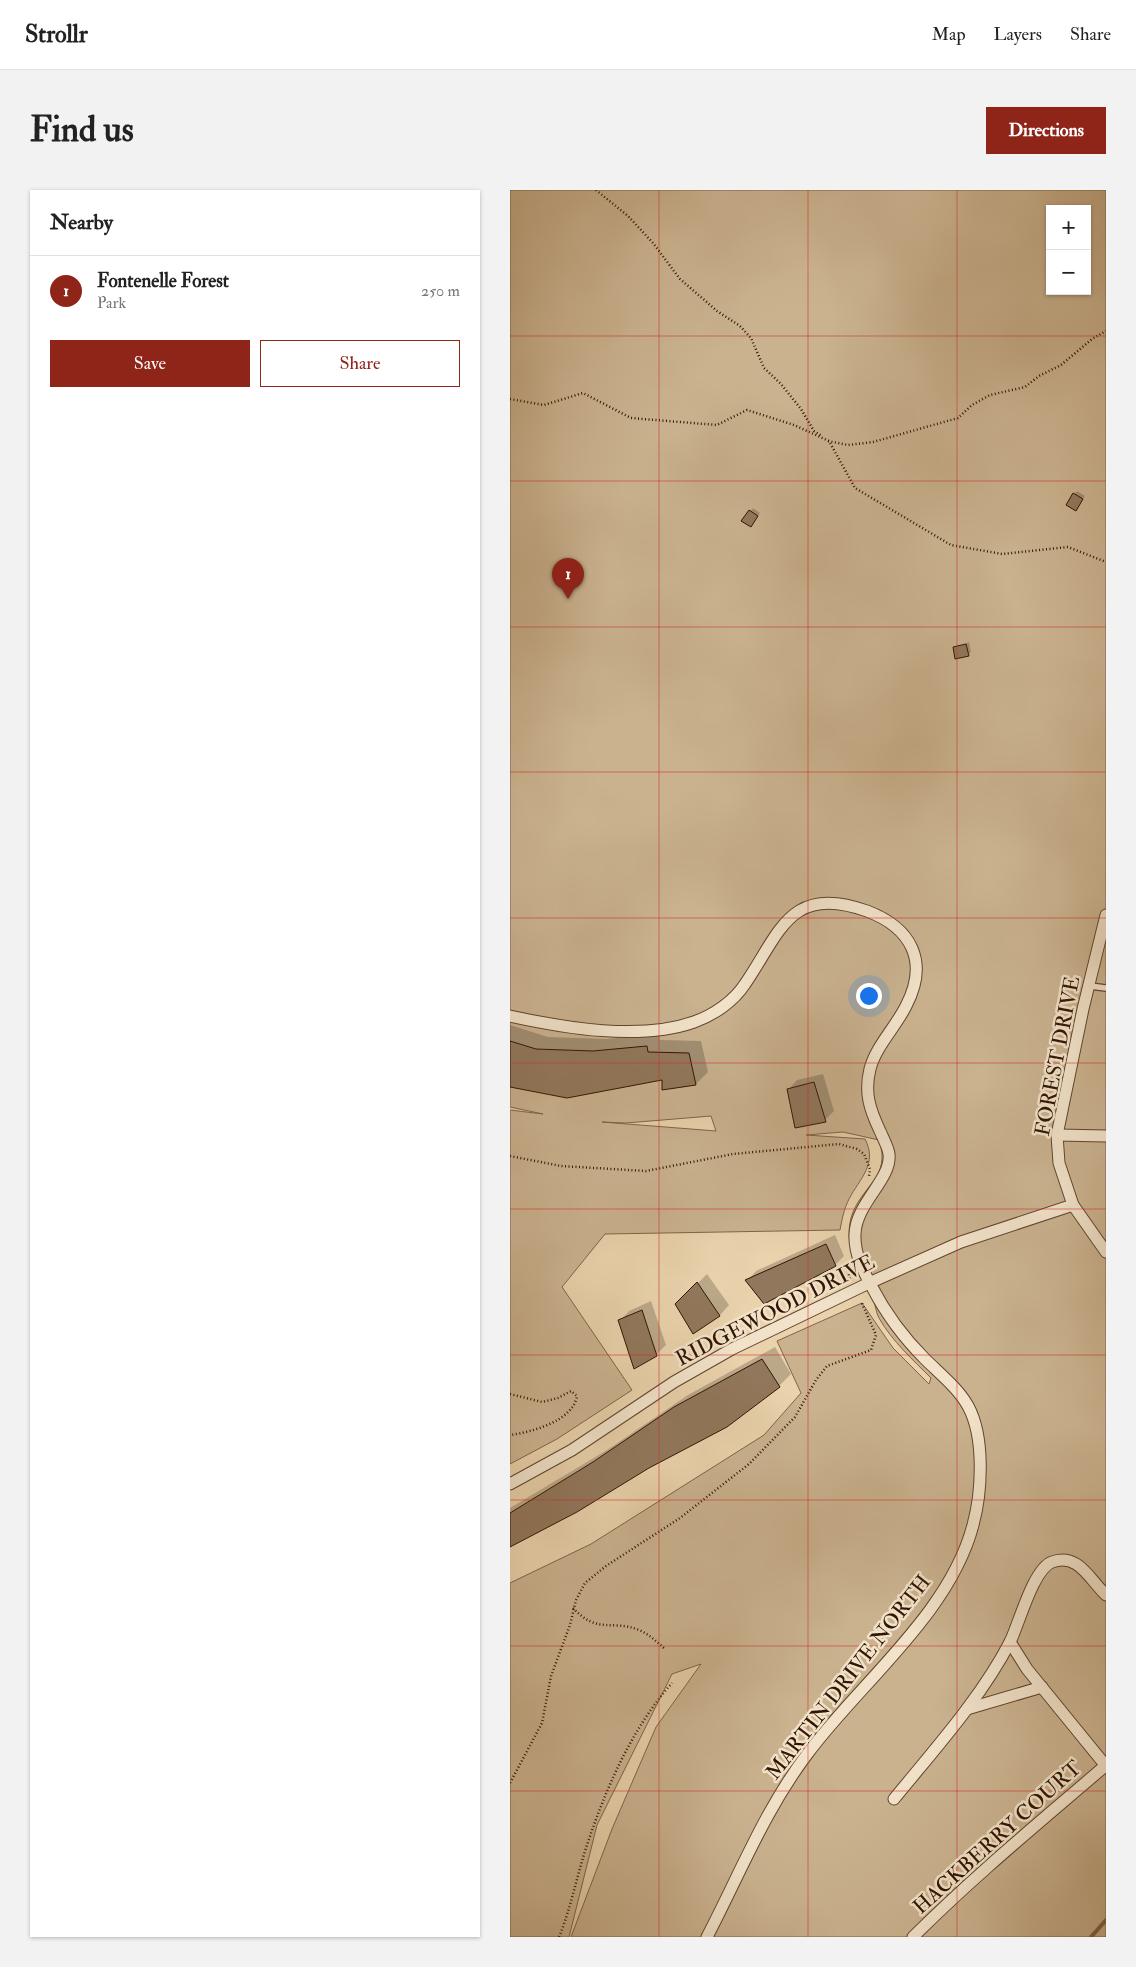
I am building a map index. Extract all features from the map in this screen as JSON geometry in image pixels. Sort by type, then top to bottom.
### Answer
[{"type":"street","name":"MARTIN DRIVE NORTH","points":[[510,1016],[565,1027],[608,1030],[646,1030],[681,1026],[703,1018],[729,1002],[744,987],[779,928],[798,911],[820,904],[843,904],[871,912],[897,926],[910,942],[915,957],[916,974],[905,1008],[881,1045],[869,1071],[868,1102],[889,1155],[882,1178],[863,1205],[856,1226],[855,1249],[869,1283],[885,1311],[903,1335],[967,1403],[973,1417],[979,1451],[979,1491],[973,1526],[958,1563],[921,1622],[829,1726],[782,1789],[755,1837],[707,1937]]},
{"type":"street","name":"FOREST DRIVE","points":[[1105,920],[1058,1135],[1058,1163],[1073,1205],[1106,1252]]},
{"type":"street","points":[[1058,1135],[1106,1136]]},
{"type":"street","name":"RIDGEWOOD DRIVE","points":[[510,1484],[572,1450],[674,1382],[732,1349],[869,1283],[961,1242],[1073,1205]]},
{"type":"street","points":[[894,1800],[967,1708],[1010,1642],[1034,1582],[1050,1562],[1065,1559],[1084,1568],[1106,1595]]},
{"type":"street","points":[[1010,1642],[1042,1687],[1106,1766]]},
{"type":"street","points":[[967,1708],[1042,1687]]},
{"type":"street","name":"HACKBERRY COURT","points":[[913,1937],[962,1889],[1106,1766]]},
{"type":"lane","points":[[1090,986],[1106,988]]},
{"type":"path","points":[[596,190],[628,216],[653,243],[680,279],[717,311],[740,326],[751,338],[764,368],[781,384],[814,431],[829,441],[854,488],[951,545],[1002,554],[1068,547],[1106,562]]},
{"type":"path","points":[[510,399],[544,405],[583,393],[631,418],[717,425],[747,410],[794,425],[829,441],[848,445],[873,442],[958,418],[972,405],[990,395],[1025,387],[1039,376],[1061,365],[1092,339],[1106,331]]},
{"type":"path","points":[[510,1156],[561,1166],[646,1171],[733,1154],[839,1144],[857,1148],[864,1154],[870,1169]]},
{"type":"path","points":[[510,1783],[542,1723],[551,1676],[570,1626],[574,1608],[585,1583],[594,1574],[680,1518],[748,1464],[795,1417],[816,1380],[827,1366],[871,1350],[876,1335],[855,1290]]},
{"type":"path","points":[[510,1394],[542,1402],[558,1398],[568,1392],[575,1392],[577,1396],[573,1406],[560,1418],[510,1436]]},
{"type":"path","points":[[574,1608],[581,1616],[592,1623],[639,1630],[665,1649]]},
{"type":"path","points":[[559,1937],[586,1847],[609,1790],[644,1718],[672,1683]]},
{"type":"shaded area","points":[[510,190],[1106,190],[1106,1937],[571,1937],[612,1829],[656,1727],[701,1664],[672,1674],[597,1825],[569,1937],[510,1937],[510,1583],[591,1544],[764,1435],[801,1393],[777,1341],[862,1303],[893,1348],[929,1384],[931,1378],[903,1350],[884,1326],[878,1316],[852,1251],[849,1230],[851,1218],[855,1207],[878,1173],[882,1153],[879,1140],[843,1132],[806,1135],[865,1139],[870,1156],[869,1163],[847,1203],[840,1230],[605,1234],[562,1287],[632,1390],[557,1439],[510,1464],[510,1110],[543,1114],[510,1107]],"holes":[[[711,1116],[716,1131],[602,1122],[626,1123]]]},
{"type":"building","points":[[1073,493],[1083,499],[1076,511],[1066,505]]},
{"type":"building","points":[[749,510],[758,516],[751,527],[741,521]]},
{"type":"building","points":[[966,644],[969,656],[955,659],[953,647]]},
{"type":"building","points":[[510,1041],[536,1049],[593,1051],[647,1046],[648,1052],[689,1053],[696,1085],[662,1090],[662,1080],[567,1098],[510,1087]]},
{"type":"building","points":[[814,1082],[826,1122],[795,1128],[787,1089]]},
{"type":"building","points":[[826,1244],[836,1266],[764,1304],[745,1280]]},
{"type":"building","points":[[697,1282],[720,1316],[693,1334],[675,1304]]},
{"type":"building","points":[[642,1310],[657,1356],[634,1369],[618,1320]]},
{"type":"building","points":[[762,1359],[780,1387],[727,1427],[649,1468],[577,1512],[510,1547],[510,1513],[593,1462],[674,1407]]},
{"type":"waterway","points":[[1091,1937],[1106,1920]]},
{"type":"place","name":"Fontenelle Forest","points":[[568,599]]}]
